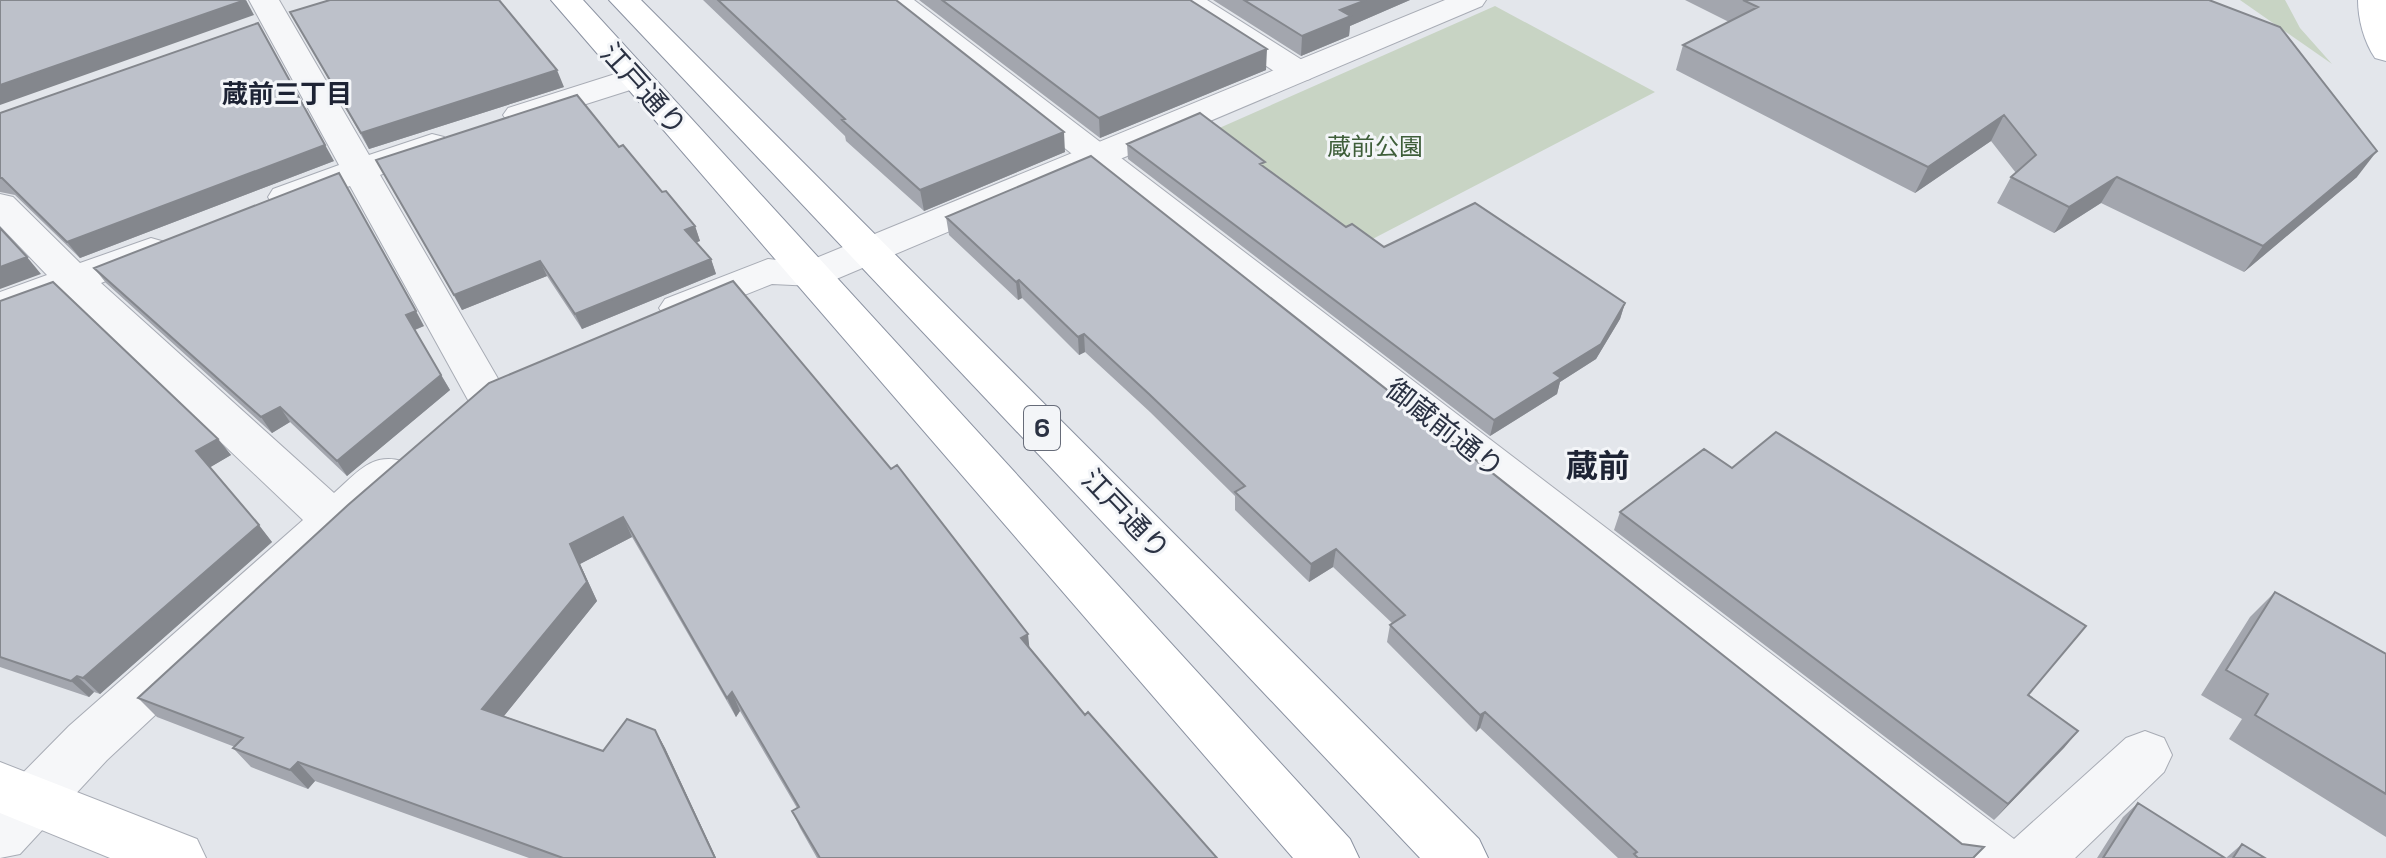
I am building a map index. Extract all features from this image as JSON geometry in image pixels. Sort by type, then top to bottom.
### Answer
[{"type":"main road","name":"江戸通り","points":[[566,0],[1330,858]]},
{"type":"main road","points":[[2373,0],[2373,14],[2386,51]]},
{"type":"main road","name":"江戸通り","points":[[634,2],[870,251],[1459,858]]},
{"type":"main road","points":[[11,807],[177,858]]},
{"type":"street","name":"御蔵前通り","points":[[895,0],[1994,858]]},
{"type":"street","points":[[1186,0],[1298,72]]},
{"type":"street","points":[[633,327],[768,271],[813,274],[1471,0]]},
{"type":"street","points":[[273,16],[358,168],[502,381],[448,419]]},
{"type":"street","points":[[258,207],[358,168],[634,78]]},
{"type":"street","points":[[0,205],[74,280],[332,519]]},
{"type":"street","points":[[0,307],[187,235]]},
{"type":"street","points":[[11,807],[88,743],[332,519],[413,449]]},
{"type":"street","points":[[2035,858],[2145,755]]},
{"type":"green space","points":[[2240,0],[2285,0],[2300,28],[2332,64]]},
{"type":"green space","name":"蔵前公園","points":[[1495,6],[1655,92],[1361,245],[1208,133]]},
{"type":"building","points":[[0,0],[245,0],[0,85]]},
{"type":"building","points":[[330,0],[499,0],[557,70],[361,133],[290,12]]},
{"type":"building","points":[[718,0],[896,0],[1064,132],[920,190],[842,120],[845,119]]},
{"type":"building","points":[[942,0],[1190,0],[1267,49],[1099,118]]},
{"type":"building","points":[[1244,0],[1366,0],[1340,10],[1351,16],[1302,36]]},
{"type":"building","points":[[1743,0],[2209,0],[2280,27],[2377,151],[2263,246],[2117,177],[2069,207],[2011,177],[2036,155],[2004,115],[1928,167],[1683,45],[1758,7]]},
{"type":"building","points":[[258,23],[325,145],[67,242],[0,178],[0,113]]},
{"type":"building","points":[[577,95],[619,147],[623,145],[695,226],[685,230],[711,259],[575,314],[540,261],[454,295],[376,160]]},
{"type":"building","points":[[1200,113],[1265,162],[1260,164],[1346,227],[1352,224],[1384,247],[1475,203],[1625,303],[1601,344],[1554,373],[1561,378],[1494,420],[1127,144]]},
{"type":"building","points":[[1091,156],[1962,844],[1984,847],[1973,858],[1638,858],[1634,854],[1637,852],[1485,712],[1480,715],[1390,625],[1405,615],[1336,549],[1311,564],[1235,492],[1245,486],[1149,394],[1084,334],[1078,337],[1019,280],[1016,282],[946,217]]},
{"type":"building","points":[[339,173],[416,311],[406,315],[441,375],[337,461],[280,407],[261,417],[94,268]]},
{"type":"building","points":[[0,228],[27,257],[0,267]]},
{"type":"building","points":[[733,281],[891,469],[897,465],[1028,634],[1021,638],[1085,715],[1088,712],[1217,858],[820,858],[792,811],[799,807],[732,692],[727,698],[623,517],[570,544],[587,582],[482,709],[603,751],[627,719],[655,730],[715,858],[563,858],[298,762],[290,770],[233,748],[243,738],[138,698],[348,505],[489,383]]},
{"type":"building","points":[[53,282],[218,439],[196,451],[259,525],[83,678],[77,676],[71,681],[0,657],[0,301]]},
{"type":"building","points":[[1776,432],[2086,626],[2028,695],[2078,731],[2008,804],[1620,512],[1704,449],[1732,468]]},
{"type":"building","points":[[2275,592],[2386,654],[2386,794],[2255,715],[2268,694],[2226,670]]},
{"type":"building","points":[[2138,803],[2225,858],[2103,858]]},
{"type":"building","points":[[2242,844],[2265,858],[2233,858]]},
{"type":"district","name":"蔵前三丁目","points":[[287,94]]},
{"type":"district","name":"蔵前","points":[[1598,466]]}]
